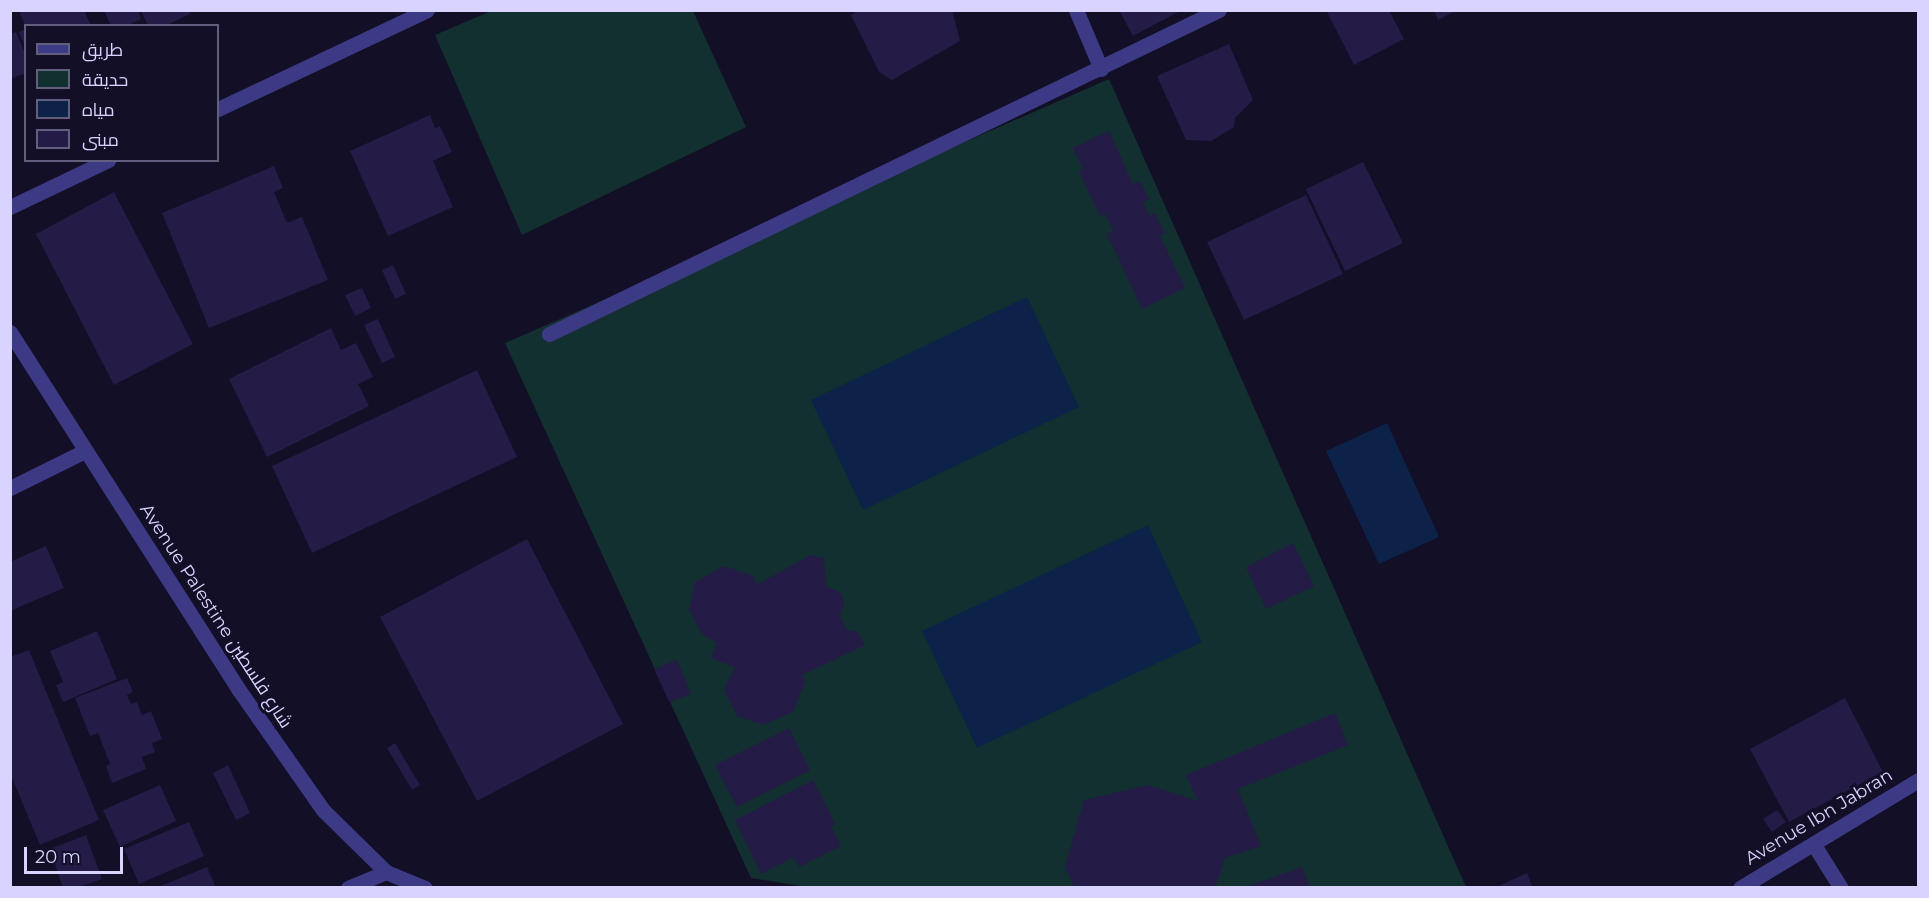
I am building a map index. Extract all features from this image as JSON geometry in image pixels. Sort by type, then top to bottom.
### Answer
[{"type":"street","points":[[219,109],[427,10]]},
{"type":"street","points":[[1076,10],[1101,69]]},
{"type":"street","points":[[549,334],[1219,10]]},
{"type":"street","points":[[10,207],[104,162]]},
{"type":"street","name":"Avenue Palestine شارع فلسطين","points":[[10,332],[239,690],[323,810],[386,872],[408,884],[425,888]]},
{"type":"street","points":[[10,488],[85,451]]},
{"type":"street","name":"Avenue Ibn Jabran","points":[[1740,888],[1918,780]]},
{"type":"street","points":[[1814,844],[1841,888]]},
{"type":"street","points":[[348,888],[386,872]]},
{"type":"green space","points":[[491,11],[693,11],[746,127],[522,235],[435,35]]},
{"type":"green space","points":[[1109,79],[1466,887],[813,888],[751,878],[505,343]]},
{"type":"water","points":[[1027,297],[1079,407],[863,510],[811,400]]},
{"type":"water","points":[[1387,423],[1439,537],[1379,564],[1326,451]]},
{"type":"water","points":[[1148,525],[1202,642],[977,748],[922,631]]},
{"type":"building","points":[[19,10],[84,10],[90,24],[24,24]]},
{"type":"building","points":[[104,10],[138,10],[141,19],[130,24],[110,24]]},
{"type":"building","points":[[141,10],[189,10],[190,14],[169,24],[147,24]]},
{"type":"building","points":[[859,10],[952,10],[960,41],[892,80],[879,72],[851,15]]},
{"type":"building","points":[[1119,10],[1182,10],[1133,36]]},
{"type":"building","points":[[1326,10],[1389,10],[1404,39],[1354,65]]},
{"type":"building","points":[[1434,10],[1457,10],[1438,20]]},
{"type":"building","points":[[24,30],[24,44],[19,32]]},
{"type":"building","points":[[16,32],[24,51],[24,74],[10,79],[10,34]]},
{"type":"building","points":[[1229,44],[1253,100],[1235,118],[1234,127],[1211,141],[1186,140],[1157,76]]},
{"type":"building","points":[[430,115],[435,128],[440,126],[452,152],[433,161],[453,207],[388,236],[350,151]]},
{"type":"building","points":[[1109,131],[1133,184],[1140,181],[1149,199],[1143,202],[1150,216],[1155,213],[1165,233],[1160,236],[1185,288],[1142,309],[1107,234],[1113,231],[1105,214],[1100,216],[1079,172],[1083,169],[1073,148]]},
{"type":"building","points":[[1363,162],[1403,243],[1345,271],[1306,189]]},
{"type":"building","points":[[274,166],[283,188],[274,192],[287,223],[302,217],[328,280],[209,328],[162,213]]},
{"type":"building","points":[[114,192],[193,344],[114,385],[36,234]]},
{"type":"building","points":[[1306,195],[1343,274],[1244,320],[1207,242]]},
{"type":"building","points":[[393,265],[406,294],[395,299],[382,270]]},
{"type":"building","points":[[362,288],[371,308],[355,316],[345,295]]},
{"type":"building","points":[[378,319],[395,357],[382,363],[364,325]]},
{"type":"building","points":[[331,328],[341,350],[356,343],[373,377],[358,384],[369,406],[267,457],[229,379]]},
{"type":"building","points":[[477,370],[517,457],[312,553],[272,466]]},
{"type":"building","points":[[527,539],[623,724],[477,801],[380,617]]},
{"type":"building","points":[[1293,543],[1314,586],[1266,609],[1246,567]]},
{"type":"building","points":[[46,546],[64,588],[10,611],[10,562]]},
{"type":"building","points":[[811,555],[824,558],[826,586],[841,593],[844,603],[840,615],[846,629],[858,632],[865,645],[802,675],[805,682],[793,712],[763,725],[737,716],[724,690],[735,667],[711,658],[717,643],[702,634],[689,609],[695,582],[724,566],[754,576],[756,585]]},
{"type":"building","points":[[97,631],[117,679],[63,702],[56,685],[63,682],[50,651]]},
{"type":"building","points":[[29,650],[99,820],[40,845],[10,773],[10,657]]},
{"type":"building","points":[[677,660],[691,694],[669,702],[654,669]]},
{"type":"building","points":[[127,678],[133,692],[127,695],[131,704],[137,702],[142,715],[151,711],[162,739],[152,743],[155,752],[142,757],[146,769],[112,783],[106,766],[110,764],[98,733],[90,736],[75,698]]},
{"type":"building","points":[[1845,698],[1883,772],[1789,822],[1750,749]]},
{"type":"building","points":[[1335,713],[1348,745],[1238,789],[1261,846],[1225,858],[1215,888],[1075,888],[1065,867],[1084,800],[1148,785],[1198,801],[1186,775]]},
{"type":"building","points":[[789,728],[810,770],[737,807],[715,765]]},
{"type":"building","points":[[395,743],[420,785],[412,790],[387,748]]},
{"type":"building","points":[[228,765],[250,813],[236,820],[213,773]]},
{"type":"building","points":[[813,780],[835,824],[831,826],[841,846],[799,867],[794,857],[761,874],[735,820]]},
{"type":"building","points":[[160,785],[176,821],[120,847],[103,810]]},
{"type":"building","points":[[1777,810],[1786,822],[1772,832],[1763,819]]},
{"type":"building","points":[[189,822],[204,856],[139,884],[124,849]]},
{"type":"building","points":[[86,835],[102,879],[77,888],[63,888],[50,849]]},
{"type":"building","points":[[207,867],[216,888],[158,888],[158,887]]},
{"type":"building","points":[[1302,867],[1310,888],[1246,888],[1246,887]]},
{"type":"building","points":[[1527,873],[1533,888],[1494,888]]}]
